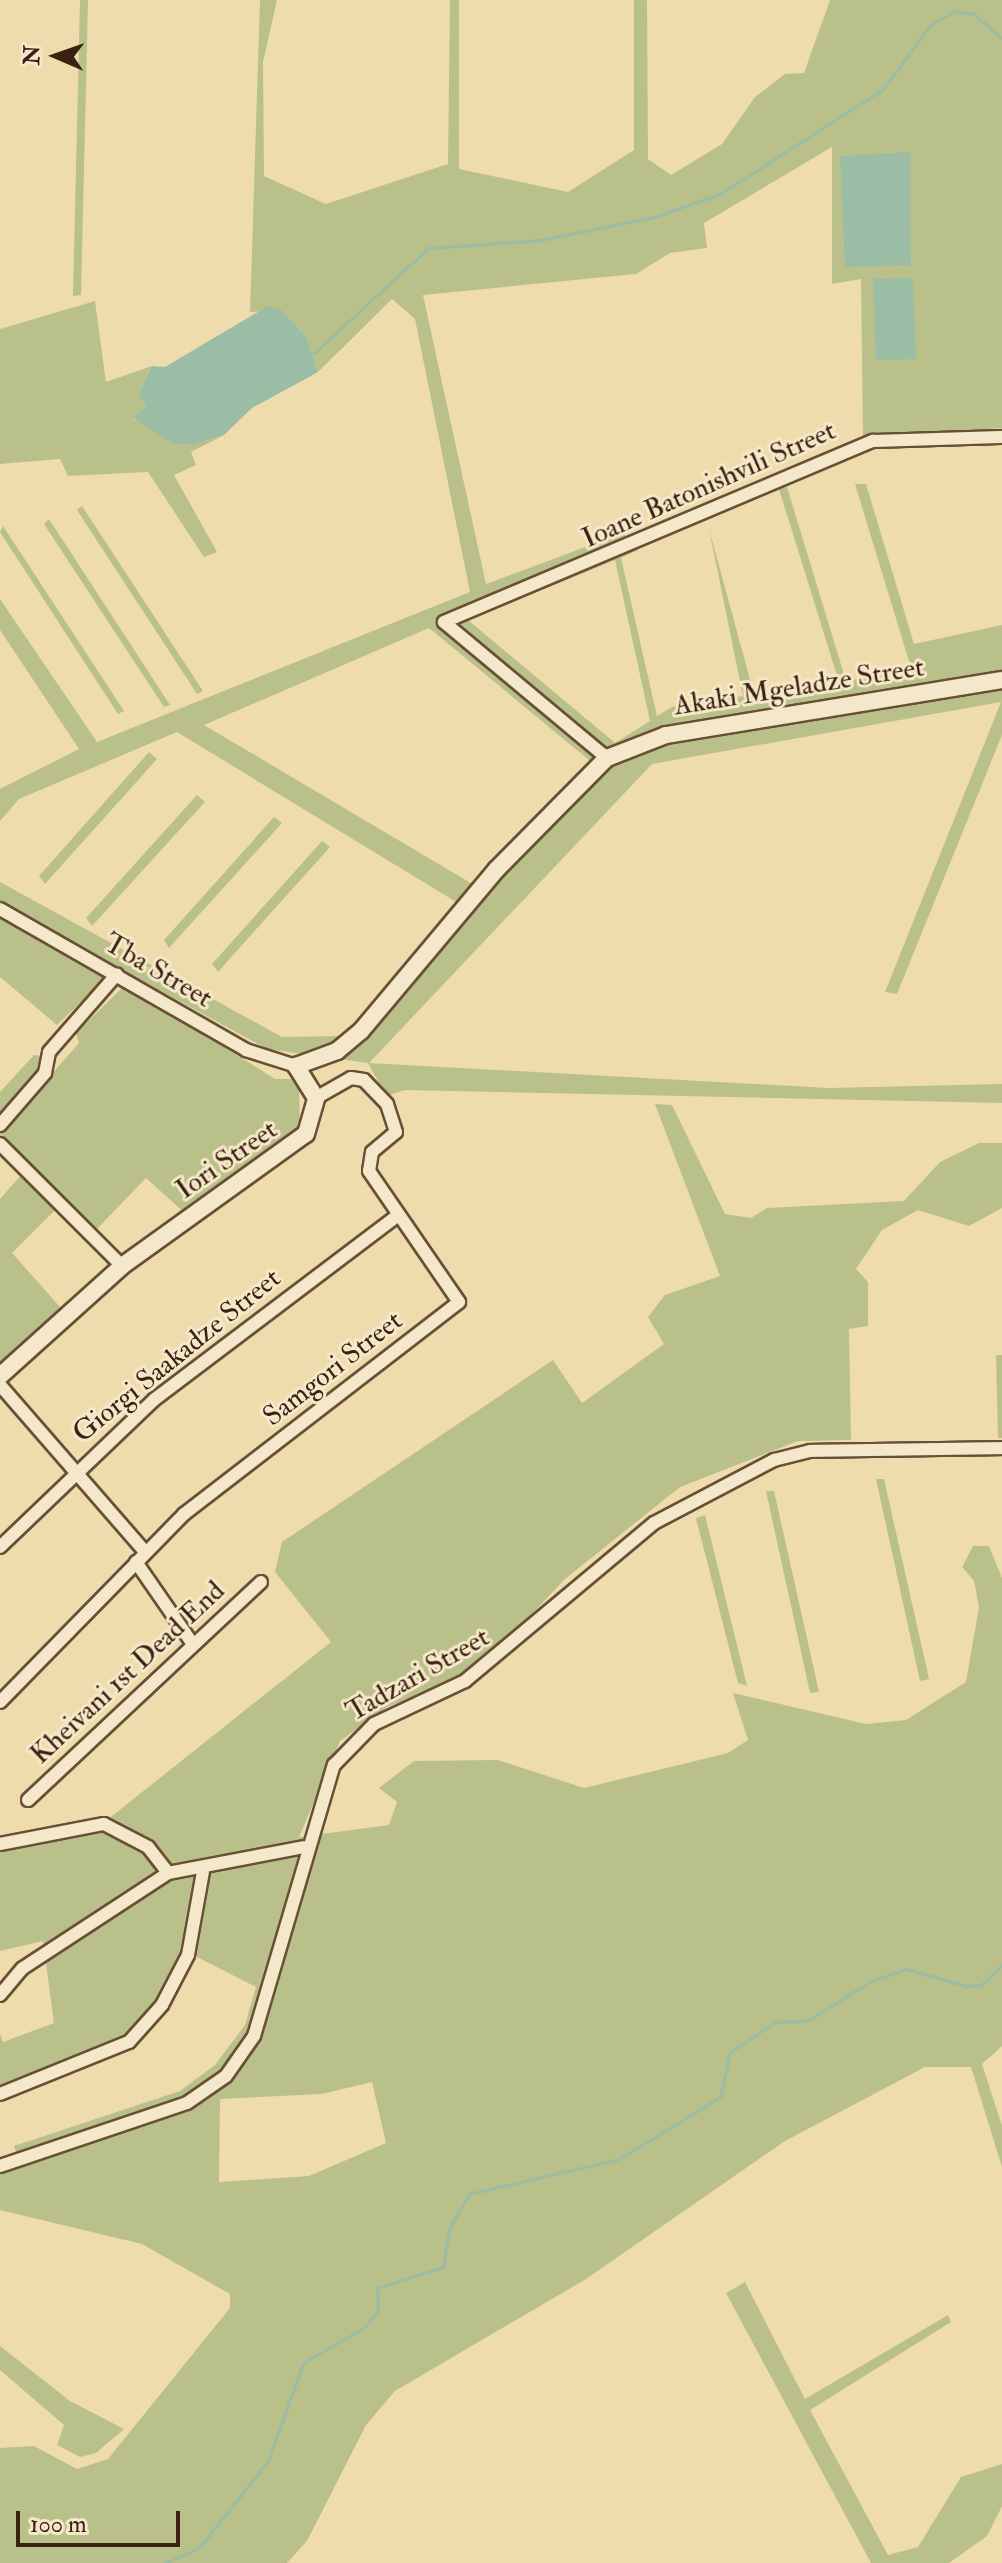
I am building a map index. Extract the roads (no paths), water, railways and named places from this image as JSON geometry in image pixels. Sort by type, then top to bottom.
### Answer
[{"type":"street","name":"Ioane Batonishvili Street","points":[[607,758],[444,622],[873,441],[1002,437]]},
{"type":"street","name":"Akaki Mgeladze Street","points":[[607,758],[666,735],[1002,680]]},
{"type":"street","points":[[316,1098],[296,1066],[337,1051],[361,1031],[496,870],[607,758]]},
{"type":"street","name":"Tba Street","points":[[0,909],[246,1050],[296,1066]]},
{"type":"street","points":[[0,1125],[45,1073],[49,1052],[117,974]]},
{"type":"street","name":"Samgori Street","points":[[0,1702],[141,1557],[459,1302],[397,1216],[367,1162],[396,1132],[396,1117],[364,1080],[337,1083],[316,1098]]},
{"type":"street","name":"Iori Street","points":[[0,1376],[122,1266],[300,1139],[316,1098]]},
{"type":"street","points":[[0,1144],[122,1266]]},
{"type":"street","name":"Giorgi Saakadze Street","points":[[0,1547],[76,1468],[397,1216]]},
{"type":"street","points":[[0,1385],[76,1468],[141,1557],[192,1643]]},
{"type":"street","name":"Tadzari Street","points":[[0,2166],[187,2103],[226,2076],[254,2036],[304,1847],[348,1743],[497,1661],[618,1551],[697,1497],[810,1451],[1002,1448]]},
{"type":"street","name":"Kheivani 1st Dead End","points":[[28,1800],[192,1643],[261,1582]]},
{"type":"street","points":[[0,1844],[104,1824],[148,1847],[168,1873]]},
{"type":"street","points":[[0,1995],[23,1968],[168,1873],[203,1872],[304,1847]]},
{"type":"street","points":[[0,2094],[129,2042],[162,2005],[188,1955],[203,1872]]},
{"type":"waterway","points":[[314,353],[428,248],[541,240],[654,217],[720,194],[883,89],[931,24],[955,11],[974,14],[1002,38]]},
{"type":"waterway","points":[[165,2563],[199,2548],[268,2461],[303,2363],[365,2327],[378,2310],[377,2288],[443,2267],[449,2229],[469,2194],[619,2159],[720,2097],[730,2052],[775,2022],[807,2021],[871,1981],[906,1969],[967,1986],[981,1985],[1002,1965]]}]
